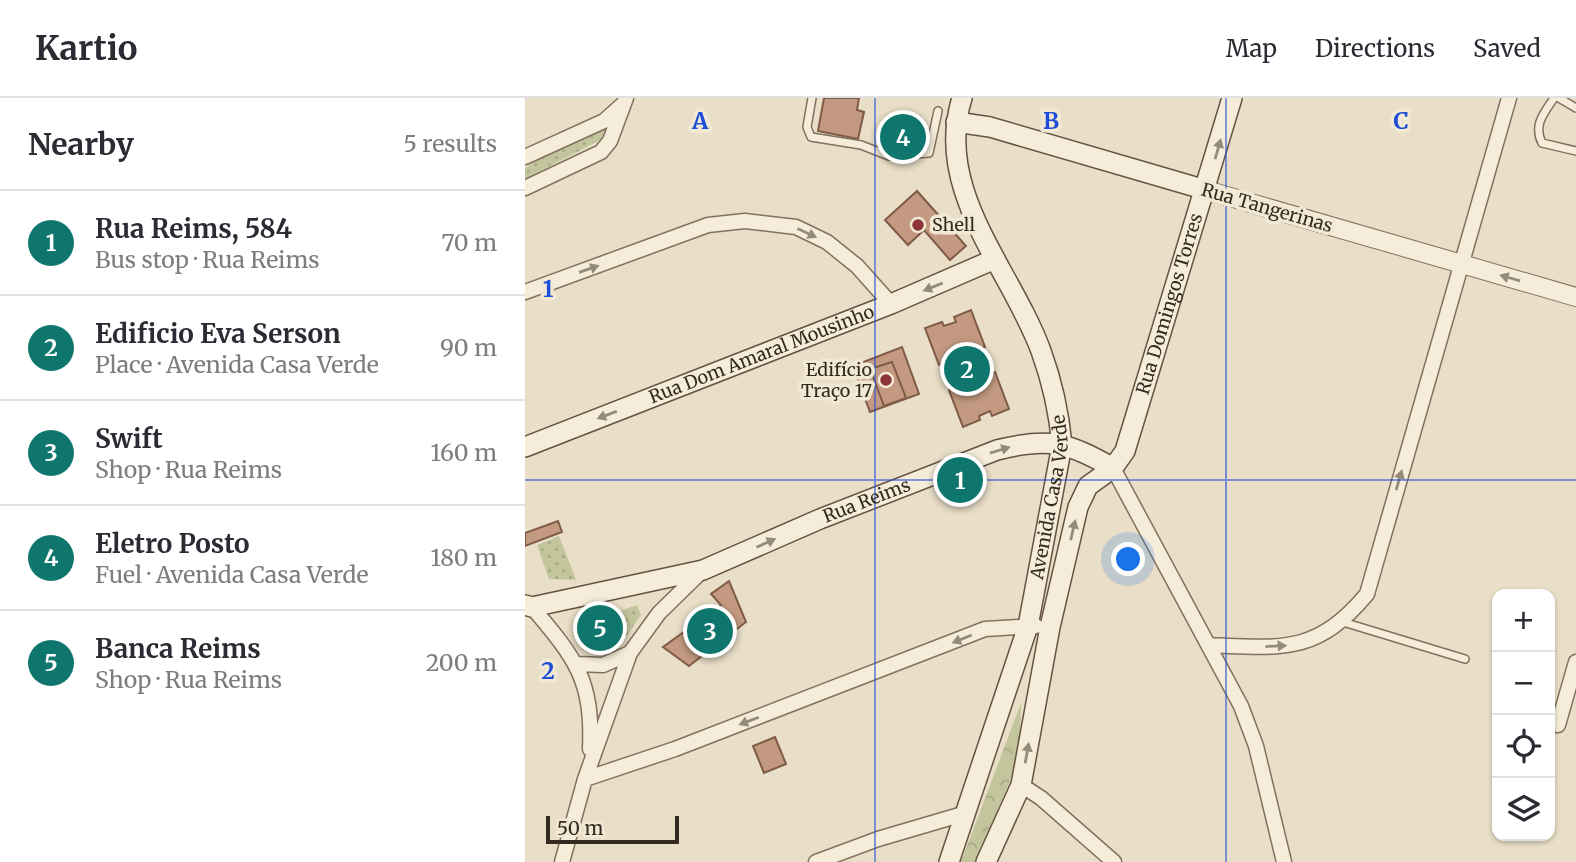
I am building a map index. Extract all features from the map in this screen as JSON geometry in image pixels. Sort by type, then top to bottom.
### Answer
[{"type":"main road","name":"Avenida Casa Verde","points":[[949,862],[1028,626],[1062,445],[1059,416],[1041,350],[972,214],[959,176],[955,152],[956,122],[962,98]]},
{"type":"main road","name":"Rua Domingos Torres","points":[[1112,468],[1125,451],[1232,98]]},
{"type":"main road","name":"Rua Tangerinas","points":[[956,122],[990,127],[1206,190]]},
{"type":"main road","name":"Rua Dom Amaral Mousinho","points":[[525,447],[891,304],[995,259]]},
{"type":"main road","name":"Rua Reims","points":[[529,606],[703,570],[820,519],[997,450],[1046,441],[1062,445],[1112,468]]},
{"type":"main road","name":"Avenida Casa Verde","points":[[986,862],[1021,785],[1050,627],[1079,507],[1087,486],[1112,468]]},
{"type":"street","points":[[1208,645],[1274,647],[1305,643],[1343,622],[1367,594],[1509,98]]},
{"type":"street","points":[[525,158],[604,121],[626,100]]},
{"type":"street","points":[[525,188],[601,152],[610,141],[626,100]]},
{"type":"street","name":"Rua Tangerinas","points":[[1206,190],[1576,297]]},
{"type":"street","points":[[525,292],[708,225],[745,221],[796,228],[827,242],[857,266],[891,304]]},
{"type":"street","points":[[1112,468],[1241,706],[1256,746],[1284,862]]},
{"type":"street","name":"Rua Reims","points":[[562,862],[587,773],[630,653],[659,613],[703,570]]},
{"type":"street","points":[[529,606],[577,664],[590,705],[587,773],[675,749],[985,629],[1050,627]]},
{"type":"street","points":[[577,664],[603,665],[630,653]]},
{"type":"street","points":[[1558,725],[1576,662]]},
{"type":"street","points":[[1021,785],[1114,862]]},
{"type":"street","points":[[816,862],[878,839],[963,814]]},
{"type":"lane","points":[[812,98],[807,127],[811,137],[861,145],[889,156],[929,153],[938,111]]},
{"type":"lane","points":[[1576,108],[1556,98],[1537,125],[1542,143],[1576,150]]},
{"type":"lane","points":[[1343,622],[1465,659]]},
{"type":"green space","points":[[606,126],[604,138],[525,179],[525,168],[534,162]]},
{"type":"green space","points":[[559,536],[576,580],[549,579],[537,545]]},
{"type":"green space","points":[[637,605],[641,615],[615,653],[609,657],[603,655],[585,623]]},
{"type":"green space","points":[[1021,703],[1020,758],[975,862],[961,862]]},
{"type":"building","points":[[824,98],[859,98],[857,110],[864,112],[858,139],[818,131]]},
{"type":"building","points":[[917,129],[918,143],[889,145],[889,131]]},
{"type":"building","name":"Shell","points":[[917,191],[966,246],[950,260],[924,230],[908,245],[885,220]]},
{"type":"building","points":[[971,310],[985,347],[968,354],[978,379],[995,372],[1009,409],[992,416],[990,411],[979,416],[980,420],[963,427],[949,390],[966,383],[956,358],[939,365],[925,328],[942,322],[944,326],[956,322],[954,317]]},
{"type":"building","name":"Edifício Traço 17","points":[[902,347],[919,394],[870,412],[853,366]]},
{"type":"building","points":[[974,359],[979,371],[961,378],[956,366]]},
{"type":"building","points":[[892,362],[906,398],[884,406],[870,369]]},
{"type":"building","points":[[558,521],[562,532],[525,546],[525,533]]},
{"type":"building","points":[[729,581],[746,622],[689,666],[663,647],[721,605],[711,594]]},
{"type":"building","points":[[605,618],[611,629],[595,638],[589,627]]},
{"type":"building","points":[[775,737],[786,764],[764,773],[753,746]]},
{"type":"place","name":"Eletro Posto","points":[[903,137]]},
{"type":"place","name":"Shell","points":[[918,225]]},
{"type":"place","name":"Edificio Eva Serson","points":[[967,369]]},
{"type":"place","name":"Edifício Traço 17","points":[[886,380]]},
{"type":"place","name":"Rua Reims, 584","points":[[960,480]]},
{"type":"place","name":"Banca Reims","points":[[600,628]]},
{"type":"place","name":"Swift","points":[[710,631]]}]
